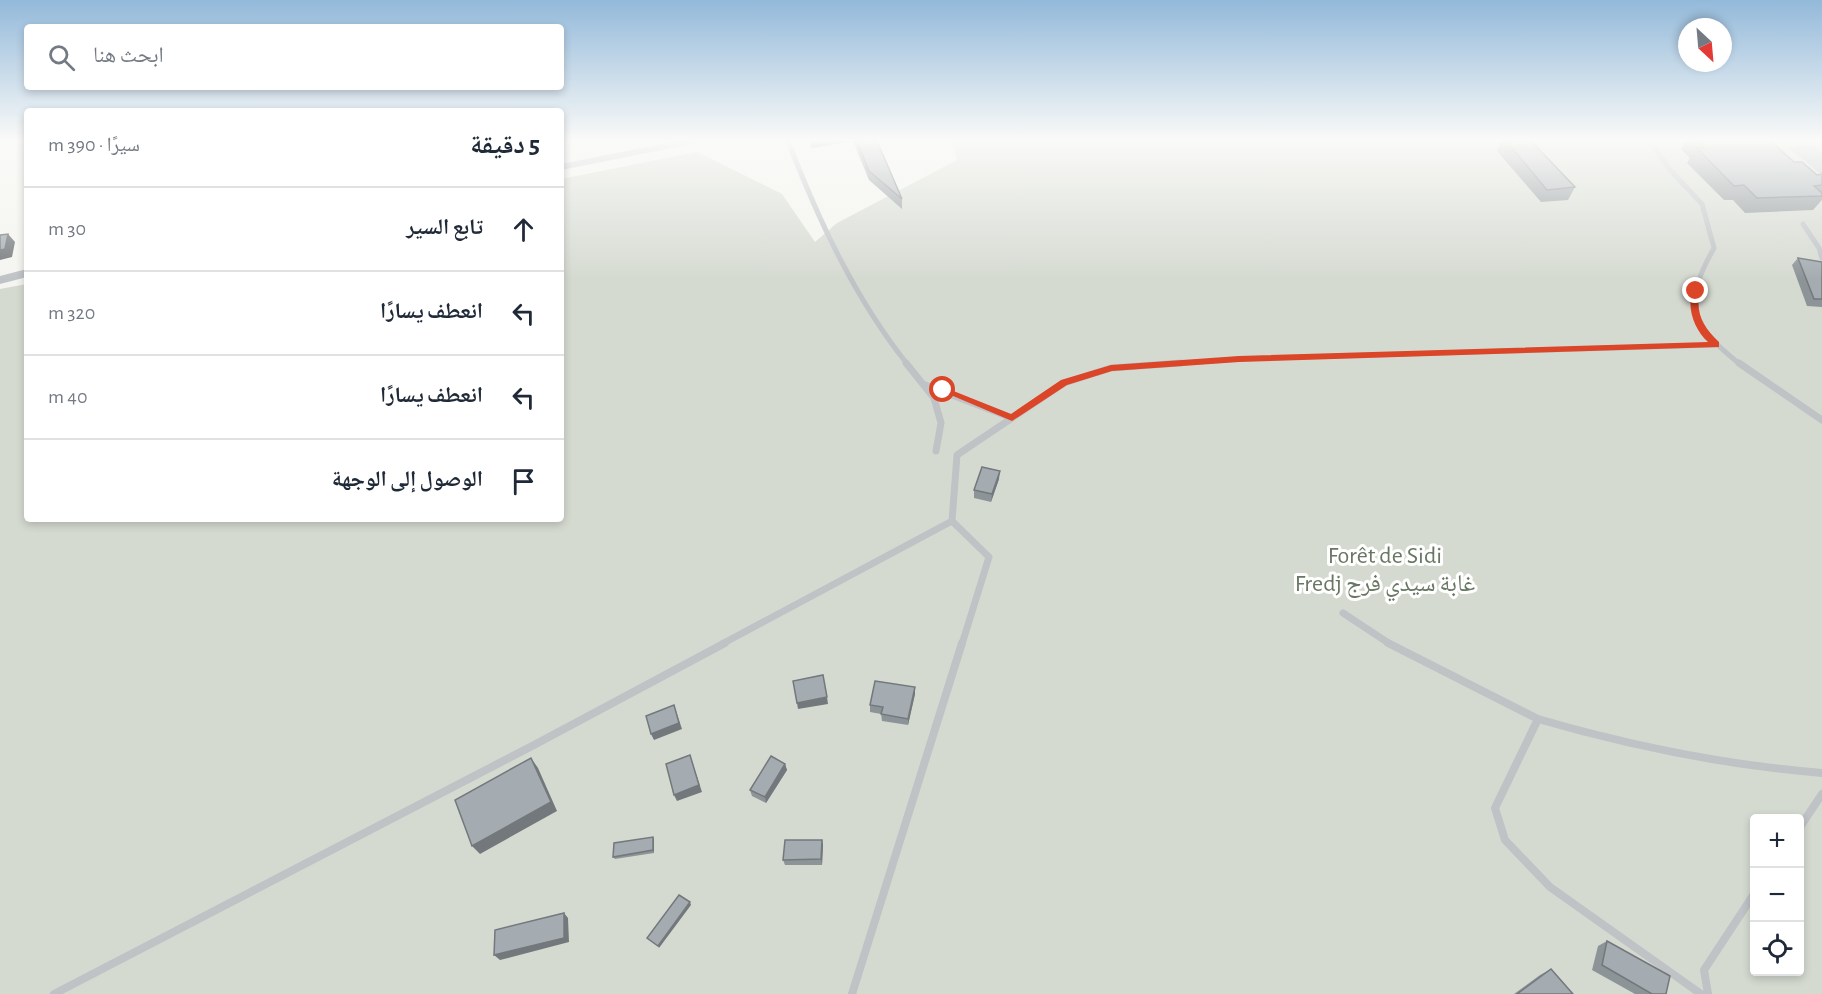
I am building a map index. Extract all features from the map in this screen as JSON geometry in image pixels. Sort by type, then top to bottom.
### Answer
[{"type":"street","points":[[0,279],[24,274]]},
{"type":"lane","points":[[806,187],[880,331],[934,398],[940,416],[936,451]]},
{"type":"lane","points":[[1686,187],[1702,204],[1714,248],[1704,267],[1693,306],[1705,334],[1726,353],[1822,420]]},
{"type":"lane","points":[[1803,224],[1819,248],[1822,258]]},
{"type":"lane","points":[[952,521],[957,454],[1064,383],[1111,368],[1239,359],[1716,345]]},
{"type":"lane","points":[[923,384],[1012,418]]},
{"type":"lane","points":[[54,994],[534,745],[952,521]]},
{"type":"lane","points":[[852,994],[989,557],[952,521]]},
{"type":"lane","points":[[1343,613],[1396,648],[1538,719],[1637,747],[1687,757],[1747,767],[1822,774]]},
{"type":"lane","points":[[1538,719],[1495,808],[1506,840],[1550,887],[1701,994]]},
{"type":"lane","points":[[1804,821],[1822,794]]},
{"type":"lane","points":[[1708,994],[1704,970],[1750,901]]},
{"type":"green space","name":"Forêt de Sidi Fredj غابة سيدي فرج","points":[[564,187],[769,187],[782,194],[815,242],[837,223],[905,187],[1822,187],[1822,994],[0,994],[0,289],[24,285],[24,522],[564,522]]},
{"type":"building","points":[[888,187],[897,187],[902,199]]},
{"type":"building","points":[[1545,187],[1571,187],[1547,190]]},
{"type":"building","points":[[1746,187],[1816,187],[1822,193],[1822,196],[1757,198]]},
{"type":"building","points":[[8,234],[5,249],[0,250],[0,235]]},
{"type":"building","points":[[1798,258],[1822,262],[1822,299],[1814,299]]},
{"type":"building","points":[[982,467],[1000,471],[992,494],[974,490]]},
{"type":"building","points":[[823,675],[827,697],[797,703],[793,681]]},
{"type":"building","points":[[875,681],[915,687],[908,719],[881,714],[883,707],[870,705]]},
{"type":"building","points":[[674,705],[679,723],[651,734],[646,716]]},
{"type":"building","points":[[690,755],[699,785],[674,795],[666,764]]},
{"type":"building","points":[[771,756],[785,764],[765,797],[750,790]]},
{"type":"building","points":[[531,758],[551,802],[472,846],[455,800]]},
{"type":"building","points":[[653,837],[653,850],[613,857],[614,843]]},
{"type":"building","points":[[785,840],[822,840],[821,859],[783,860]]},
{"type":"building","points":[[679,895],[690,902],[658,946],[647,938]]},
{"type":"building","points":[[564,913],[564,938],[494,955],[495,930]]},
{"type":"building","points":[[1607,941],[1670,976],[1666,994],[1652,994],[1602,965]]},
{"type":"building","points":[[1551,969],[1573,994],[1517,994]]},
{"type":"route","points":[[943,390],[1012,418],[1064,383],[1111,368],[1239,359],[1716,345],[1705,334],[1693,306],[1696,291]]}]
